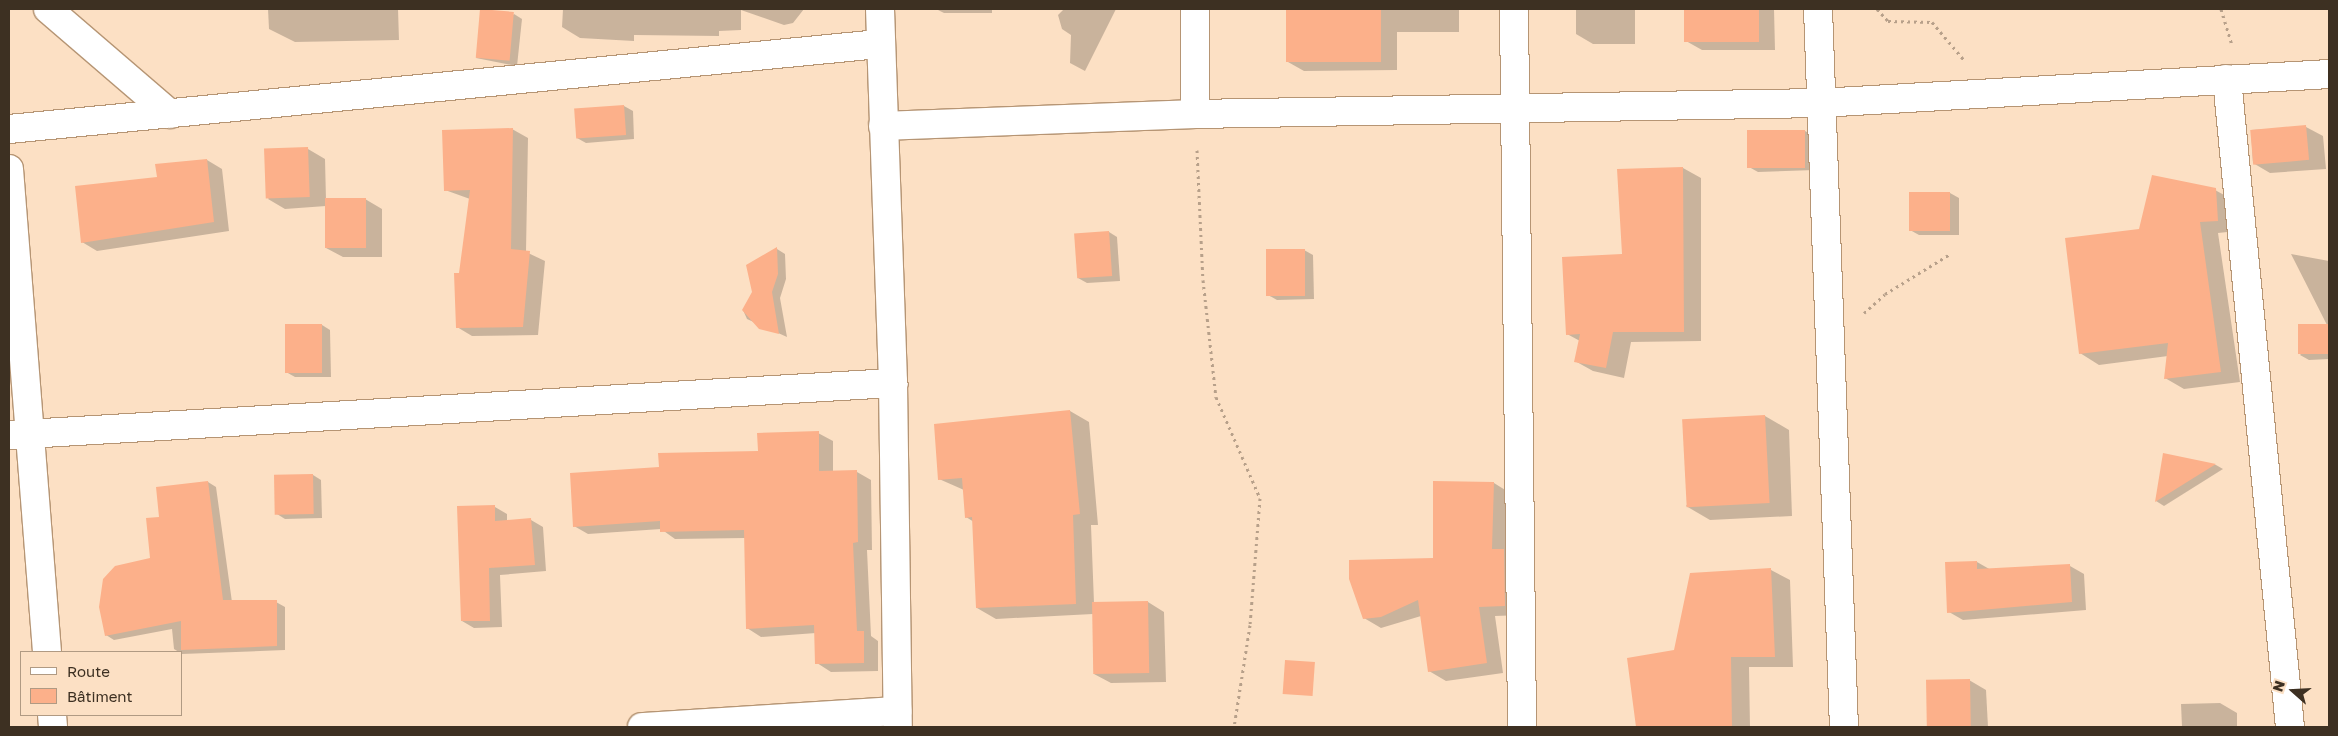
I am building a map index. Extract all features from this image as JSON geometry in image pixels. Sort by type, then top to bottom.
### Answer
[{"type":"street","points":[[48,9],[170,114]]},
{"type":"street","points":[[642,727],[898,719],[893,383],[879,44],[880,9]]},
{"type":"street","points":[[1194,9],[1195,114]]},
{"type":"street","points":[[1514,9],[1517,107],[1522,727]]},
{"type":"street","points":[[1818,9],[1819,103],[1844,727]]},
{"type":"street","points":[[9,129],[879,44]]},
{"type":"street","points":[[882,126],[1195,114],[1819,103],[1975,98],[2228,79],[2329,74]]},
{"type":"street","points":[[2228,79],[2290,727]]},
{"type":"street","points":[[9,169],[20,482],[47,651]]},
{"type":"street","points":[[18,434],[893,383]]},
{"type":"path","points":[[1877,9],[1888,22],[1932,22],[1964,57],[1975,98]]},
{"type":"path","points":[[1195,114],[1203,280],[1216,397],[1260,498],[1250,625],[1234,727]]},
{"type":"path","points":[[1828,345],[1885,294],[1950,254]]},
{"type":"building","points":[[480,9],[514,12],[510,61],[476,58]]},
{"type":"building","points":[[1286,9],[1381,9],[1381,62],[1286,62]]},
{"type":"building","points":[[1684,9],[1759,9],[1759,42],[1684,42]]},
{"type":"building","points":[[624,105],[626,135],[576,138],[574,108]]},
{"type":"building","points":[[2306,125],[2309,160],[2253,165],[2250,130]]},
{"type":"building","points":[[513,128],[511,249],[530,251],[523,327],[456,328],[454,273],[459,273],[470,190],[444,191],[442,130]]},
{"type":"building","points":[[1747,130],[1805,130],[1805,168],[1747,168]]},
{"type":"building","points":[[308,147],[310,197],[266,199],[264,149]]},
{"type":"building","points":[[207,159],[214,222],[81,243],[75,186],[157,177],[155,164]]},
{"type":"building","points":[[1683,167],[1684,332],[1613,332],[1606,368],[1574,362],[1580,334],[1566,335],[1562,257],[1622,254],[1617,169]]},
{"type":"building","points":[[2152,175],[2216,188],[2218,221],[2200,222],[2221,372],[2164,379],[2168,343],[2079,354],[2065,238],[2139,229]]},
{"type":"building","points":[[1909,192],[1950,192],[1950,231],[1909,231]]},
{"type":"building","points":[[325,198],[366,198],[366,248],[325,248]]},
{"type":"building","points":[[1109,231],[1112,276],[1077,278],[1074,233]]},
{"type":"building","points":[[777,247],[778,274],[772,292],[779,334],[759,329],[742,310],[752,292],[746,265]]},
{"type":"building","points":[[1266,249],[1305,249],[1305,296],[1266,296]]},
{"type":"building","points":[[285,324],[322,324],[322,373],[285,373]]},
{"type":"building","points":[[2298,324],[2329,324],[2329,354],[2298,354]]},
{"type":"building","points":[[1070,410],[1080,514],[1073,515],[1076,604],[976,608],[972,517],[965,518],[962,478],[938,480],[934,424]]},
{"type":"building","points":[[1765,415],[1770,503],[1687,507],[1682,419]]},
{"type":"building","points":[[819,431],[819,471],[857,470],[858,542],[853,543],[857,631],[864,631],[864,663],[815,664],[814,625],[746,629],[744,530],[660,532],[660,521],[573,527],[570,473],[659,467],[658,453],[758,451],[757,433]]},
{"type":"building","points":[[2163,453],[2216,464],[2155,502]]},
{"type":"building","points":[[313,474],[314,514],[275,515],[274,475]]},
{"type":"building","points":[[208,481],[223,600],[277,600],[277,646],[181,650],[181,621],[105,636],[99,607],[103,579],[115,566],[150,558],[146,518],[159,517],[156,487]]},
{"type":"building","points":[[1433,481],[1494,482],[1492,549],[1504,549],[1505,606],[1479,607],[1487,663],[1428,672],[1418,600],[1381,617],[1363,619],[1349,579],[1349,560],[1433,558]]},
{"type":"building","points":[[495,505],[495,521],[531,518],[535,565],[489,568],[490,621],[461,621],[457,506]]},
{"type":"building","points":[[1977,561],[1977,569],[2070,564],[2072,602],[1947,613],[1945,562]]},
{"type":"building","points":[[1771,568],[1775,657],[1731,657],[1732,727],[1636,727],[1627,658],[1674,650],[1690,573]]},
{"type":"building","points":[[1148,601],[1149,673],[1093,674],[1092,602]]},
{"type":"building","points":[[1285,660],[1315,662],[1313,696],[1283,694]]},
{"type":"building","points":[[1970,679],[1971,727],[1927,727],[1926,680]]}]
